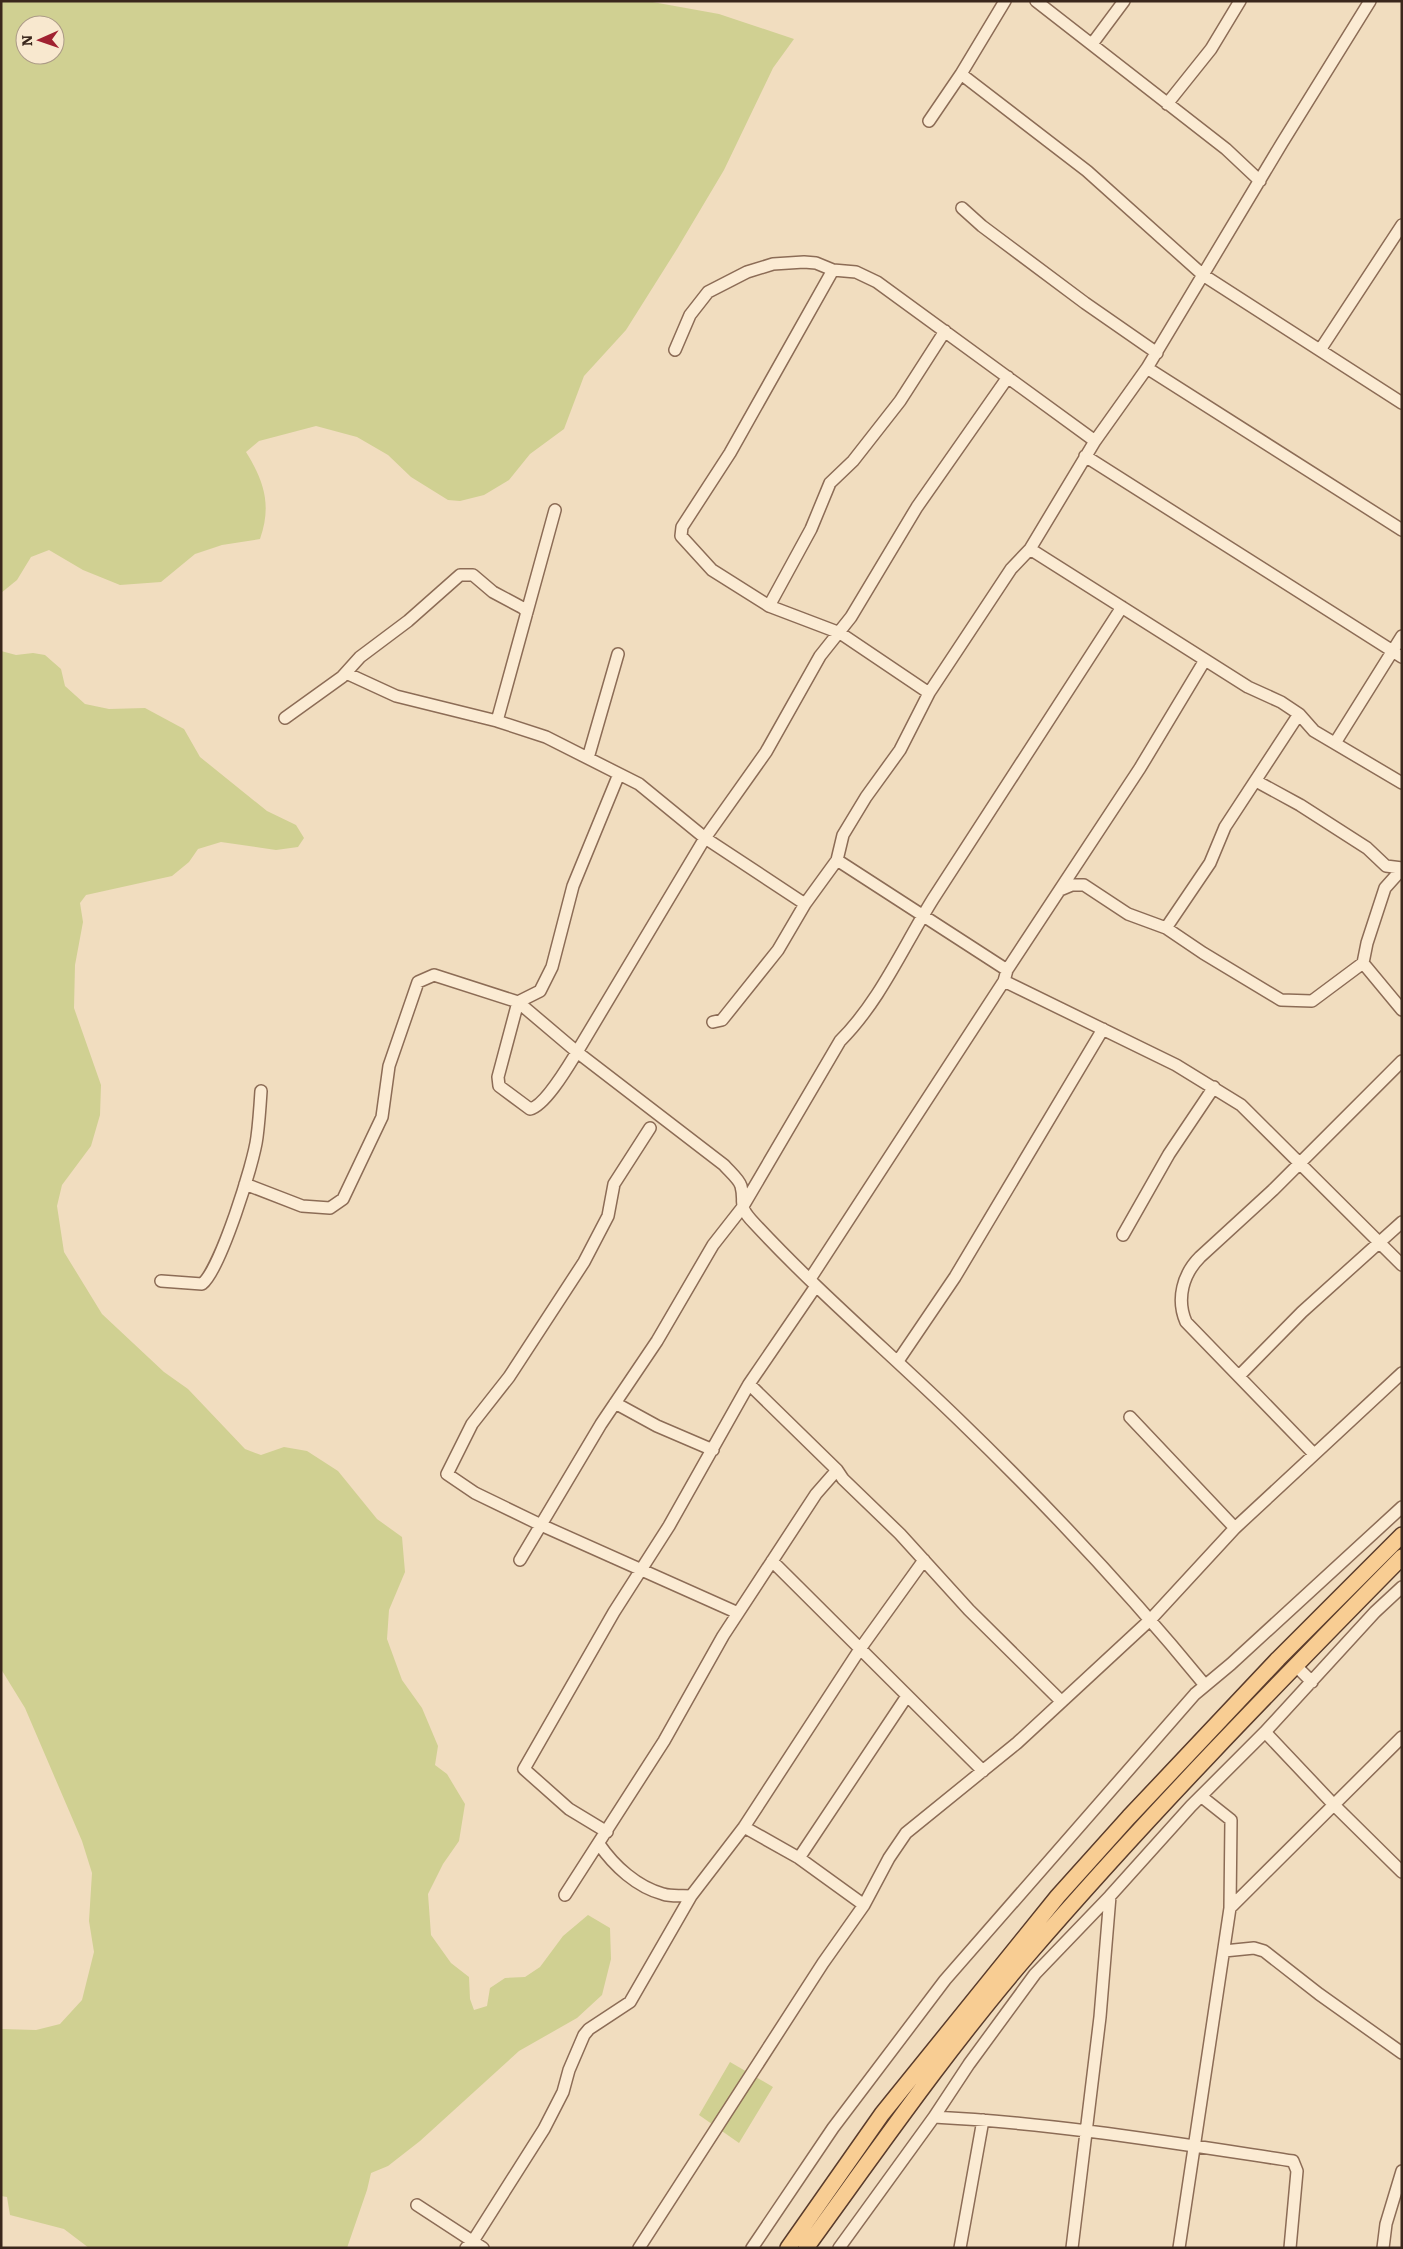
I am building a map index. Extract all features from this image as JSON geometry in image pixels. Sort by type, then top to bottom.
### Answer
[{"type":"main road","points":[[788,2248],[882,2114],[1058,1896],[1265,1672],[1402,1535]]},
{"type":"main road","points":[[806,2248],[905,2111],[1028,1955],[1246,1715],[1402,1557]]},
{"type":"street","points":[[929,121],[961,74],[1005,1]]},
{"type":"street","points":[[1036,1],[1226,150],[1260,181]]},
{"type":"street","points":[[1092,44],[1124,1]]},
{"type":"street","points":[[1167,104],[1210,48],[1240,1]]},
{"type":"street","points":[[714,1022],[722,1020],[778,950],[805,904],[837,860],[843,835],[866,797],[900,750],[929,693],[1011,569],[1030,549],[1094,441],[1148,368],[1370,1]]},
{"type":"street","points":[[961,74],[1087,171],[1204,275],[1402,403]]},
{"type":"street","points":[[962,208],[982,226],[1085,303],[1157,353]]},
{"type":"street","points":[[1320,350],[1402,225]]},
{"type":"street","points":[[675,350],[690,315],[699,302],[708,292],[724,282],[773,264],[816,263],[833,270],[856,272],[877,282],[1094,441]]},
{"type":"street","points":[[833,270],[730,453],[682,527],[681,536],[712,570],[769,606],[840,632],[929,693]]},
{"type":"street","points":[[769,606],[811,529],[830,483],[853,461],[900,402],[945,332]]},
{"type":"street","points":[[1148,368],[1402,530]]},
{"type":"street","points":[[518,1002],[498,1083],[502,1089],[528,1108],[534,1109],[554,1086],[577,1052],[706,838],[766,752],[820,656],[840,632],[917,506],[1008,377]]},
{"type":"street","points":[[1085,456],[1397,653]]},
{"type":"street","points":[[497,721],[555,510]]},
{"type":"street","points":[[1030,549],[1248,687],[1281,702],[1299,714],[1314,731],[1402,783]]},
{"type":"street","points":[[285,718],[346,672],[360,657],[408,621],[460,574],[472,575],[493,592],[527,612]]},
{"type":"street","points":[[520,1560],[615,1403],[657,1341],[713,1245],[742,1208],[840,1041],[856,1026],[893,970],[923,916],[1122,607]]},
{"type":"street","points":[[1335,743],[1397,653],[1402,636]]},
{"type":"street","points":[[588,758],[618,654]]},
{"type":"street","points":[[607,1832],[577,1815],[524,1769],[640,1569],[669,1526],[750,1384],[1060,890],[1140,768],[1205,660]]},
{"type":"street","points":[[346,672],[396,696],[497,721],[546,736],[639,784],[706,838],[805,904]]},
{"type":"street","points":[[1166,928],[1210,863],[1225,827],[1299,714]]},
{"type":"street","points":[[518,1002],[540,992],[552,967],[573,886],[619,774]]},
{"type":"street","points":[[1256,781],[1300,805],[1367,848],[1386,866],[1402,868]]},
{"type":"street","points":[[837,860],[923,916],[1006,976],[1103,1029],[1185,1070],[1214,1087],[1252,1114],[1402,1266]]},
{"type":"street","points":[[1060,890],[1072,885],[1084,885],[1128,914],[1166,928],[1281,1000],[1312,1001],[1363,963],[1367,942],[1386,888],[1402,868]]},
{"type":"street","points":[[1363,963],[1402,1010]]},
{"type":"street","points":[[245,1184],[302,1206],[330,1208],[343,1199],[382,1117],[389,1066],[418,982],[434,974],[518,1002],[577,1052],[724,1165],[741,1184],[742,1208],[753,1222],[813,1283],[898,1361],[1020,1481],[1151,1619],[1204,1684]]},
{"type":"street","points":[[898,1361],[956,1277],[1103,1029]]},
{"type":"street","points":[[1313,1453],[1186,1322],[1182,1305],[1184,1280],[1194,1263],[1402,1061]]},
{"type":"street","points":[[1123,1235],[1169,1154],[1214,1087]]},
{"type":"street","points":[[161,1281],[186,1284],[204,1283],[217,1260],[245,1184],[257,1139],[261,1091]]},
{"type":"street","points":[[650,1128],[614,1184],[608,1216],[584,1262],[508,1377],[472,1424],[447,1471],[449,1477],[475,1493],[541,1525],[738,1613]]},
{"type":"street","points":[[1239,1376],[1302,1312],[1402,1222]]},
{"type":"street","points":[[639,2248],[812,1979],[864,1905],[889,1858],[906,1834],[1017,1744],[1151,1619],[1235,1528],[1313,1453],[1402,1373]]},
{"type":"street","points":[[750,1384],[837,1470],[843,1479],[924,1560],[969,1610],[1061,1701]]},
{"type":"street","points":[[615,1403],[657,1426],[713,1450]]},
{"type":"street","points":[[1130,1417],[1235,1528]]},
{"type":"street","points":[[565,1896],[607,1832],[738,1613],[816,1494],[837,1470]]},
{"type":"street","points":[[752,2248],[833,2128],[945,1980],[1204,1684],[1231,1664],[1402,1507]]},
{"type":"street","points":[[417,2205],[474,2246],[544,2129],[563,2092],[569,2070],[584,2036],[589,2029],[630,2002],[691,1896],[744,1826],[860,1649],[924,1560]]},
{"type":"street","points":[[772,1561],[983,1771]]},
{"type":"street","points":[[839,2248],[1035,1974],[1110,1896],[1191,1806],[1265,1732],[1375,1612],[1402,1587]]},
{"type":"street","points":[[1295,1665],[1312,1682]]},
{"type":"street","points":[[799,1858],[907,1696]]},
{"type":"street","points":[[1265,1732],[1334,1806],[1402,1872]]},
{"type":"street","points":[[1230,1908],[1402,1737]]},
{"type":"street","points":[[1178,2248],[1230,1908],[1231,1820],[1202,1797]]},
{"type":"street","points":[[744,1826],[799,1858],[864,1905]]},
{"type":"street","points":[[599,1844],[621,1870],[655,1891],[666,1895],[691,1896]]},
{"type":"street","points":[[1072,2248],[1100,2017],[1110,1896]]},
{"type":"street","points":[[1224,1951],[1254,1948],[1264,1951],[1327,2000],[1402,2053]]},
{"type":"street","points":[[934,2117],[983,2120],[1086,2132],[1296,2162],[1297,2171],[1290,2248]]},
{"type":"street","points":[[960,2248],[983,2120]]},
{"type":"street","points":[[1383,2248],[1386,2224],[1402,2171]]},
{"type":"green space","points":[[1,1],[647,1],[719,14],[794,39],[773,68],[724,170],[677,249],[626,330],[584,376],[564,429],[530,454],[509,480],[484,495],[460,501],[448,500],[411,477],[388,455],[357,437],[316,426],[259,441],[246,452],[262,483],[266,504],[264,527],[260,539],[222,545],[195,554],[161,582],[120,585],[83,570],[49,550],[31,557],[17,580],[1,593]]},
{"type":"green space","points":[[1,651],[16,655],[33,653],[45,655],[61,669],[65,686],[85,704],[109,709],[145,708],[184,729],[200,757],[267,811],[296,825],[304,838],[298,847],[276,850],[221,842],[198,849],[189,862],[172,876],[86,895],[80,903],[83,922],[75,965],[74,1008],[101,1085],[100,1115],[91,1146],[62,1185],[57,1206],[64,1252],[102,1314],[164,1372],[188,1389],[245,1449],[261,1455],[284,1447],[307,1451],[338,1471],[377,1519],[402,1537],[405,1572],[389,1610],[387,1639],[402,1680],[422,1708],[438,1746],[435,1765],[447,1774],[465,1804],[459,1841],[443,1864],[428,1894],[431,1935],[451,1963],[469,1977],[470,1999],[474,2010],[487,2006],[490,1988],[505,1978],[525,1977],[540,1967],[563,1936],[588,1915],[610,1928],[611,1959],[602,1995],[577,2018],[519,2051],[420,2141],[388,2166],[371,2173],[347,2248],[89,2248],[64,2229],[10,2215],[7,2197],[1,2196],[1,2029],[36,2030],[60,2024],[82,2000],[94,1952],[89,1921],[92,1873],[82,1841],[25,1708],[1,1669]]},
{"type":"green space","points":[[730,2062],[773,2087],[739,2143],[699,2115]]}]
